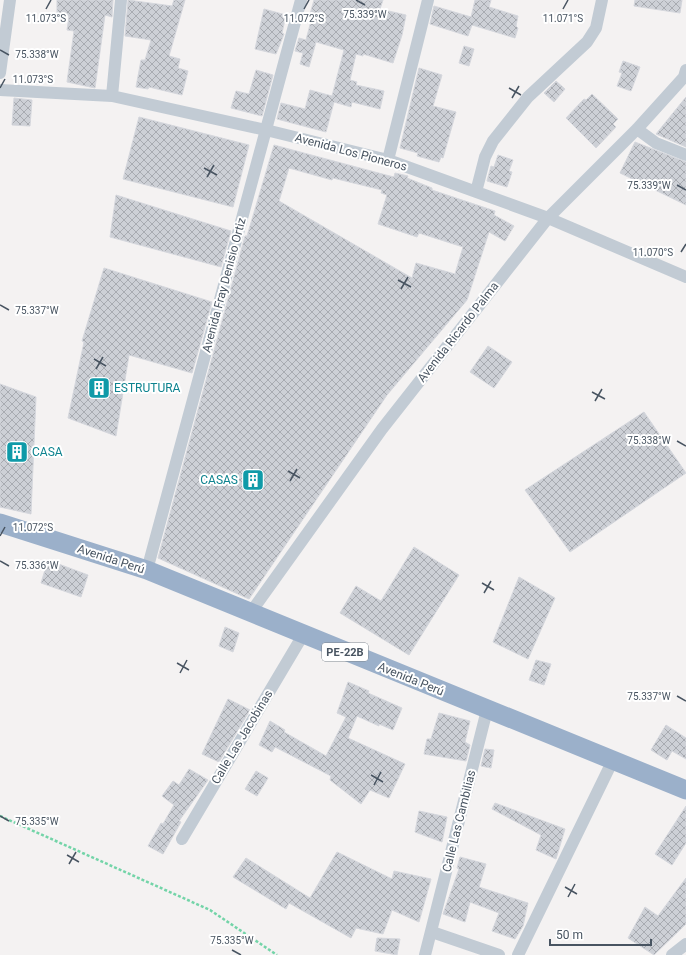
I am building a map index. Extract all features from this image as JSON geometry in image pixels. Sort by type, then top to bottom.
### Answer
[{"type":"highway","name":"Avenida Perú","points":[[0,523],[147,570],[251,612],[303,635],[686,790]]},
{"type":"street","points":[[0,73],[10,0]]},
{"type":"street","points":[[112,96],[121,0]]},
{"type":"street","name":"Avenida Fray Denisio Ortiz","points":[[147,570],[301,0]]},
{"type":"street","points":[[388,160],[428,0]]},
{"type":"street","points":[[476,192],[485,157],[493,141],[528,97],[587,42],[596,28],[602,0]]},
{"type":"street","name":"Avenida Ricardo Palma","points":[[251,612],[382,428],[548,218],[637,129],[685,75]]},
{"type":"street","name":"Avenida Los Pioneros","points":[[0,90],[112,96],[266,130],[388,160],[548,218],[686,277]]},
{"type":"street","points":[[637,129],[656,142],[686,155]]},
{"type":"street","name":"Calle Las Jacobinas","points":[[182,840],[303,635]]},
{"type":"street","name":"Calle Las Cambilias","points":[[425,955],[487,710]]},
{"type":"street","points":[[518,955],[613,760]]},
{"type":"street","points":[[432,932],[499,955]]},
{"type":"street","points":[[672,955],[686,944]]},
{"type":"path","points":[[0,816],[210,910],[277,955]]},
{"type":"building","points":[[57,0],[113,0],[112,17],[105,15],[95,88],[67,82],[74,31],[67,30],[69,16],[57,15]]},
{"type":"building","points":[[128,0],[172,6],[174,0],[185,0],[169,56],[180,59],[178,68],[188,71],[182,95],[149,87],[148,89],[136,87],[141,60],[145,60],[151,40],[125,36]]},
{"type":"building","points":[[314,0],[383,0],[380,9],[406,15],[402,35],[393,63],[363,54],[363,56],[356,54],[350,80],[357,82],[356,85],[384,91],[380,109],[352,102],[351,107],[334,102],[326,132],[277,119],[281,103],[305,109],[310,90],[332,96],[344,50],[316,42],[309,67],[300,64],[303,53],[295,51],[299,38],[306,40],[312,17],[310,14]]},
{"type":"building","points":[[475,0],[491,0],[489,7],[518,16],[516,26],[518,28],[515,38],[472,25],[468,36],[430,24],[434,6],[471,17]]},
{"type":"building","points":[[635,0],[682,0],[680,13],[634,6]]},
{"type":"building","points":[[264,9],[286,15],[282,33],[284,34],[276,54],[255,49]]},
{"type":"building","points":[[464,46],[474,49],[469,66],[459,63]]},
{"type":"building","points":[[623,61],[640,67],[631,91],[617,86],[622,73],[619,72]]},
{"type":"building","points":[[419,68],[442,75],[433,106],[456,112],[443,158],[441,157],[439,162],[417,156],[418,153],[400,148]]},
{"type":"building","points":[[256,70],[273,75],[262,116],[231,108],[236,91],[249,94]]},
{"type":"building","points":[[556,81],[565,89],[554,102],[544,93]]},
{"type":"building","points":[[592,94],[618,119],[613,124],[616,127],[596,148],[566,118],[584,99],[586,100]]},
{"type":"building","points":[[686,97],[686,147],[656,134]]},
{"type":"building","points":[[14,98],[32,100],[30,126],[12,125]]},
{"type":"building","points":[[139,117],[249,145],[233,207],[123,179]]},
{"type":"building","points":[[635,142],[686,162],[686,205],[620,173]]},
{"type":"building","points":[[274,145],[394,177],[395,173],[408,176],[407,178],[432,188],[432,190],[495,211],[494,215],[514,226],[505,241],[489,232],[467,300],[387,395],[249,599],[158,558],[245,236],[247,236]],"holes":[[[289,168],[332,180],[333,178],[382,190],[381,193],[387,195],[378,224],[417,237],[419,233],[463,247],[455,274],[416,263],[412,278],[279,201]]]},
{"type":"building","points":[[498,155],[513,160],[509,171],[512,172],[507,187],[487,181],[491,166],[494,167]]},
{"type":"building","points":[[116,195],[231,231],[221,267],[110,237]]},
{"type":"building","points":[[104,268],[212,302],[192,373],[129,355],[116,436],[68,418],[84,342],[82,341]]},
{"type":"building","points":[[488,346],[512,362],[494,388],[470,372]]},
{"type":"building","name":"CASA","points":[[0,384],[36,397],[31,514],[0,507]]},
{"type":"building","points":[[644,412],[686,473],[570,552],[525,490]]},
{"type":"building","points":[[414,547],[459,575],[409,655],[340,613],[356,586],[381,601]]},
{"type":"building","points":[[48,560],[88,575],[81,597],[41,583]]},
{"type":"building","points":[[519,577],[555,598],[528,659],[493,642]]},
{"type":"building","points":[[225,627],[239,633],[233,652],[219,646]]},
{"type":"building","points":[[536,660],[551,664],[544,685],[529,680]]},
{"type":"building","points":[[348,682],[369,691],[368,693],[402,708],[393,730],[379,724],[379,726],[357,716],[348,738],[405,764],[389,798],[370,790],[361,804],[330,780],[331,776],[275,747],[272,752],[259,745],[270,721],[285,730],[284,732],[326,756],[346,717],[337,713]]},
{"type":"building","points":[[228,699],[250,710],[219,762],[202,754]]},
{"type":"building","points":[[439,713],[470,721],[465,742],[470,745],[466,761],[424,754],[427,739],[431,739]]},
{"type":"building","points":[[666,725],[686,738],[686,759],[672,751],[667,760],[651,750]]},
{"type":"building","points":[[485,749],[494,750],[491,768],[481,766]]},
{"type":"building","points":[[189,769],[208,780],[179,821],[181,822],[163,854],[148,846],[161,823],[163,824],[174,805],[162,796],[173,781],[179,785]]},
{"type":"building","points":[[256,771],[268,778],[257,796],[245,789]]},
{"type":"building","points":[[495,803],[565,829],[556,859],[536,850],[541,835],[492,809]]},
{"type":"building","points":[[686,806],[686,843],[672,865],[655,854]]},
{"type":"building","points":[[419,811],[447,817],[442,842],[415,832]]},
{"type":"building","points":[[337,852],[392,879],[394,871],[431,879],[419,922],[392,910],[383,934],[356,928],[351,938],[289,903],[286,909],[233,877],[246,858],[310,898]]},
{"type":"building","points":[[460,857],[486,864],[479,887],[528,903],[523,926],[515,939],[492,931],[499,913],[470,902],[465,922],[443,914],[459,869],[457,868]]},
{"type":"building","points":[[686,878],[686,924],[654,955],[628,938],[645,907],[658,916]]},
{"type":"building","points":[[377,938],[400,939],[397,955],[375,951]]},
{"type":"place","name":"ESTRUTURA","points":[[99,388]]},
{"type":"place","name":"CASA","points":[[17,452]]},
{"type":"place","name":"CASAS","points":[[253,480]]}]
